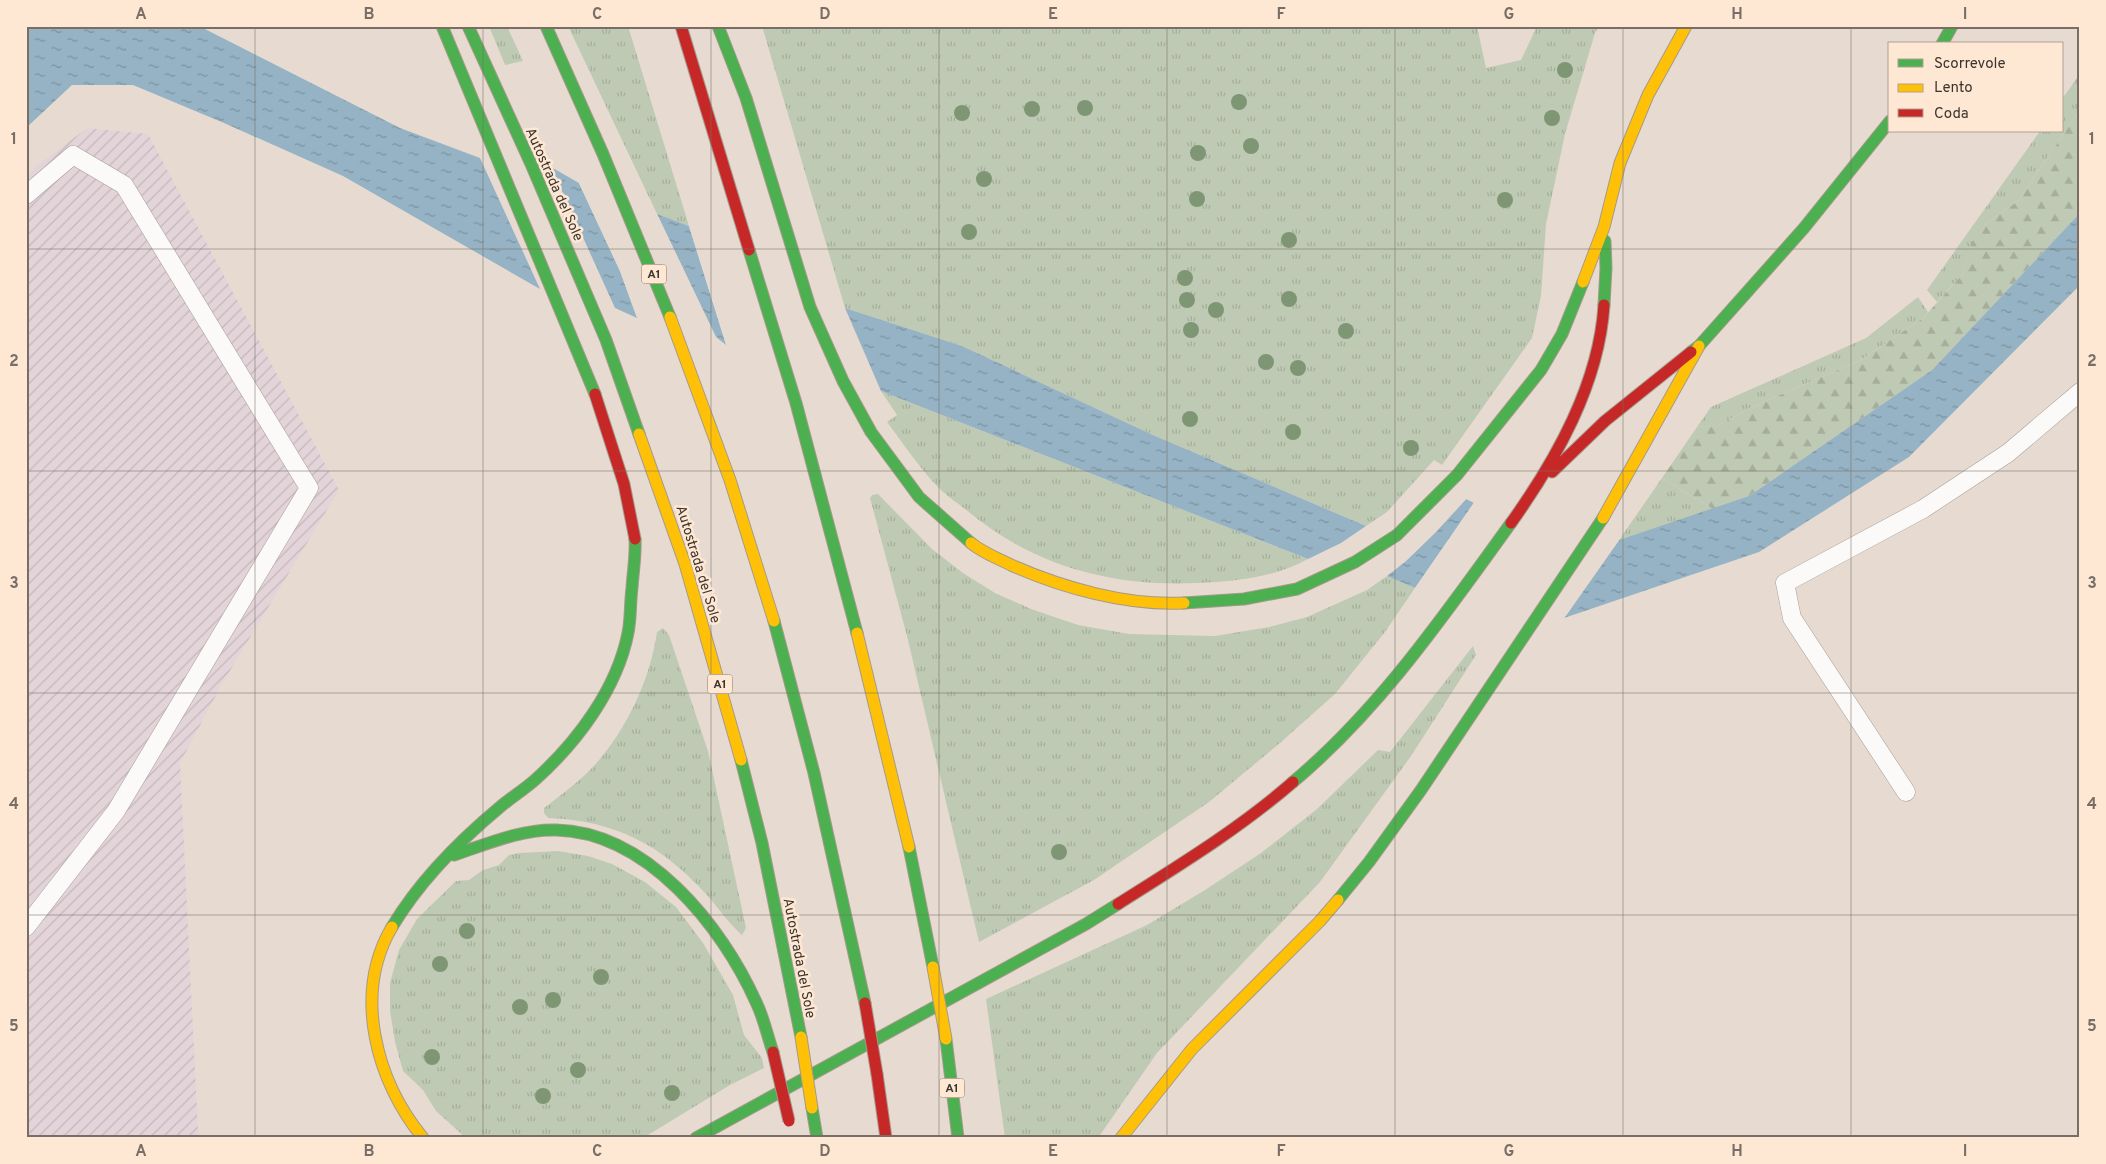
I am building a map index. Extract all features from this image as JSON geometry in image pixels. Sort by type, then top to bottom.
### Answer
[{"type":"highway","points":[[423,1138],[406,1119],[392,1094],[382,1069],[375,1038],[372,995],[381,950],[389,929],[418,885],[441,860],[502,805],[539,776],[569,744],[592,713],[613,678],[628,635],[635,544],[628,496],[608,429],[580,352],[442,26]]},
{"type":"highway","name":"Autostrada del Sole","points":[[468,26],[531,164],[606,340],[685,564],[732,725],[762,844],[801,1037],[817,1138]]},
{"type":"highway","name":"A1","points":[[546,26],[596,136],[662,294],[707,414],[752,545],[798,706],[827,825],[865,1003],[886,1138]]},
{"type":"highway","name":"A1","points":[[681,26],[796,403],[878,714],[911,855],[946,1039],[958,1138]]},
{"type":"highway","points":[[718,26],[746,98],[810,307],[843,381],[871,432],[919,497],[980,552],[1036,576],[1079,591],[1163,604],[1244,599],[1297,589],[1355,562],[1397,535],[1457,475],[1541,370],[1562,334],[1604,227],[1620,163],[1648,95],[1686,26]]},
{"type":"highway","points":[[1943,42],[1952,26]]},
{"type":"highway","points":[[1535,489],[1606,421],[1699,346],[1804,228],[1888,123]]},
{"type":"highway","points":[[696,1138],[1086,924],[1202,850],[1263,808],[1323,757],[1431,633],[1535,489],[1575,411],[1592,372],[1603,319],[1606,268],[1604,227]]},
{"type":"highway","points":[[1121,1138],[1192,1049],[1320,921],[1368,862],[1421,790],[1613,502],[1699,346]]},
{"type":"highway","points":[[441,860],[491,842],[557,830],[580,834],[613,844],[646,860],[681,892],[737,968],[756,1003],[773,1052],[789,1125]]},
{"type":"lane","points":[[26,195],[73,155],[124,185],[309,488],[116,811],[26,927]]},
{"type":"lane","points":[[1906,792],[1792,618],[1785,583],[1931,504],[2008,453],[2080,392]]},
{"type":"shaded area","points":[[87,128],[148,134],[339,490],[222,684],[180,763],[198,1131],[204,1138],[26,1138],[26,178],[35,167]]},
{"type":"green space","points":[[489,26],[507,26],[523,61],[505,65]]},
{"type":"green space","points":[[568,26],[628,26],[689,226],[657,214]]},
{"type":"green space","points":[[762,26],[1477,26],[1486,68],[1521,60],[1537,26],[1599,26],[1595,33],[1565,134],[1546,224],[1541,296],[1532,338],[1442,465],[1434,460],[1387,512],[1366,526],[1153,435],[962,346],[845,308]]},
{"type":"green space","points":[[2080,69],[2080,110],[2018,201],[1986,224],[1973,242],[1963,274],[1937,302],[1927,290],[2039,132],[2064,132],[2064,96],[2077,78]]},
{"type":"green space","points":[[2080,110],[2080,213],[1932,370],[1749,496],[1713,509],[1662,478],[1697,427],[1717,426],[1752,407],[1859,361],[1923,318],[1963,274],[1972,242],[1986,224],[2018,201]]},
{"type":"green space","points":[[1918,297],[1928,312],[1923,318],[1859,361],[1752,407],[1717,426],[1697,427],[1711,407],[1866,338]]},
{"type":"green space","points":[[881,391],[1308,559],[1282,570],[1240,580],[1166,583],[1134,581],[1104,576],[1074,569],[1045,559],[991,529],[950,498],[929,478],[887,422],[897,415]]},
{"type":"green space","points":[[1662,478],[1713,509],[1619,540]]},
{"type":"green space","points":[[878,494],[932,549],[963,573],[995,593],[1031,609],[1078,625],[1129,634],[1215,636],[1269,627],[1307,617],[1367,590],[1387,576],[1415,588],[1385,632],[1335,694],[1209,802],[1094,880],[979,942],[907,636],[870,498],[872,495]]},
{"type":"green space","points":[[663,628],[669,635],[708,751],[746,928],[742,935],[689,877],[654,849],[616,830],[595,824],[548,818],[544,813],[544,808],[591,769],[615,739],[625,723],[642,687],[649,669],[657,632]]},
{"type":"green space","points":[[1473,646],[1476,655],[1411,756],[1320,882],[1157,1053],[1098,1138],[1005,1138],[986,999],[1147,925],[1261,853],[1317,809],[1378,750],[1390,752]]},
{"type":"green space","points":[[558,851],[588,856],[612,864],[645,882],[676,907],[703,943],[733,995],[744,1035],[762,1058],[764,1068],[730,1085],[643,1138],[466,1138],[436,1111],[423,1090],[403,1071],[395,1042],[390,1011],[390,983],[399,950],[417,919],[456,881],[469,880],[483,870],[499,865],[509,855]]},
{"type":"water","points":[[26,26],[199,26],[400,128],[480,158],[540,289],[343,176],[133,85],[72,85],[26,128]]},
{"type":"water","points":[[551,167],[579,183],[620,271],[637,318],[615,308]]},
{"type":"water","points":[[2080,213],[2080,285],[1909,457],[1759,552],[1564,618],[1619,540],[1749,496],[1932,370]]},
{"type":"water","points":[[657,214],[689,226],[726,345],[716,337]]},
{"type":"water","points":[[845,308],[962,346],[1153,435],[1366,526],[1341,543],[1308,559],[881,391]]},
{"type":"water","points":[[1466,499],[1474,503],[1415,588],[1387,576],[1419,549]]},
{"type":"pier","points":[[550,165],[616,312],[612,309],[549,168]]},
{"type":"pier","points":[[577,179],[581,182],[622,270],[640,317],[638,320],[620,271]]},
{"type":"pier","points":[[656,212],[718,342],[713,338],[654,215]]},
{"type":"pier","points":[[688,223],[691,225],[728,344],[727,347]]},
{"type":"pier","points":[[1464,497],[1468,497],[1436,532],[1405,562],[1385,577],[1385,574],[1404,560],[1435,530]]},
{"type":"pier","points":[[1475,501],[1476,505],[1417,590],[1413,591]]},
{"type":"pier","points":[[1622,536],[1563,620],[1562,617],[1617,538]]},
{"type":"traffic: fast","points":[[442,26],[595,394]]},
{"type":"traffic: fast","points":[[468,26],[531,164],[606,340],[639,434]]},
{"type":"traffic: fast","points":[[546,26],[603,154],[670,317]]},
{"type":"traffic: fast","points":[[718,26],[746,98],[810,307],[843,381],[871,432],[919,497],[971,543]]},
{"type":"traffic: fast","points":[[1943,42],[1952,26]]},
{"type":"traffic: fast","points":[[1691,352],[1699,346],[1804,228],[1888,123]]},
{"type":"traffic: fast","points":[[1604,305],[1605,241]]},
{"type":"traffic: fast","points":[[749,250],[796,403],[857,633]]},
{"type":"traffic: fast","points":[[1184,603],[1244,599],[1297,589],[1355,562],[1397,535],[1457,475],[1541,370],[1562,334],[1583,282]]},
{"type":"traffic: fast","points":[[1338,900],[1369,862],[1421,790],[1603,518]]},
{"type":"traffic: fast","points":[[1293,782],[1325,754],[1383,692],[1436,626],[1511,523]]},
{"type":"traffic: fast","points":[[392,927],[415,893],[441,862],[484,820],[532,783],[551,764],[580,731],[605,694],[623,654],[628,633],[635,539]]},
{"type":"traffic: fast","points":[[774,621],[814,773],[865,1003]]},
{"type":"traffic: fast","points":[[741,760],[762,843],[801,1037]]},
{"type":"traffic: fast","points":[[454,855],[504,838],[543,830],[589,835],[621,847],[650,865],[677,888],[702,915],[723,943],[759,1008],[773,1052]]},
{"type":"traffic: fast","points":[[909,847],[933,967]]},
{"type":"traffic: fast","points":[[696,1138],[1086,924],[1118,904]]},
{"type":"traffic: fast","points":[[946,1039],[958,1138]]},
{"type":"traffic: fast","points":[[812,1108],[817,1138]]},
{"type":"traffic: slow","points":[[1583,282],[1604,227],[1620,163],[1648,95],[1686,26]]},
{"type":"traffic: slow","points":[[670,317],[730,480],[774,621]]},
{"type":"traffic: slow","points":[[1603,518],[1699,346]]},
{"type":"traffic: slow","points":[[639,434],[685,564],[741,760]]},
{"type":"traffic: slow","points":[[971,543],[985,553],[1011,565],[1074,588],[1140,602],[1184,603]]},
{"type":"traffic: slow","points":[[857,633],[909,847]]},
{"type":"traffic: slow","points":[[1121,1138],[1192,1049],[1320,921],[1338,900]]},
{"type":"traffic: slow","points":[[392,927],[380,953],[374,981],[372,1009],[375,1037],[382,1065],[393,1091],[407,1116],[423,1138]]},
{"type":"traffic: slow","points":[[933,967],[946,1039]]},
{"type":"traffic: slow","points":[[801,1037],[812,1108]]},
{"type":"traffic: jam","points":[[681,26],[749,250]]},
{"type":"traffic: jam","points":[[1511,523],[1528,499],[1559,447],[1584,392],[1594,364],[1604,305]]},
{"type":"traffic: jam","points":[[1552,472],[1605,421],[1691,352]]},
{"type":"traffic: jam","points":[[595,394],[624,484],[635,539]]},
{"type":"traffic: jam","points":[[1118,904],[1230,831],[1293,782]]},
{"type":"traffic: jam","points":[[865,1003],[877,1074]]},
{"type":"traffic: jam","points":[[773,1052],[789,1121]]},
{"type":"traffic: jam","points":[[877,1074],[886,1138]]}]
